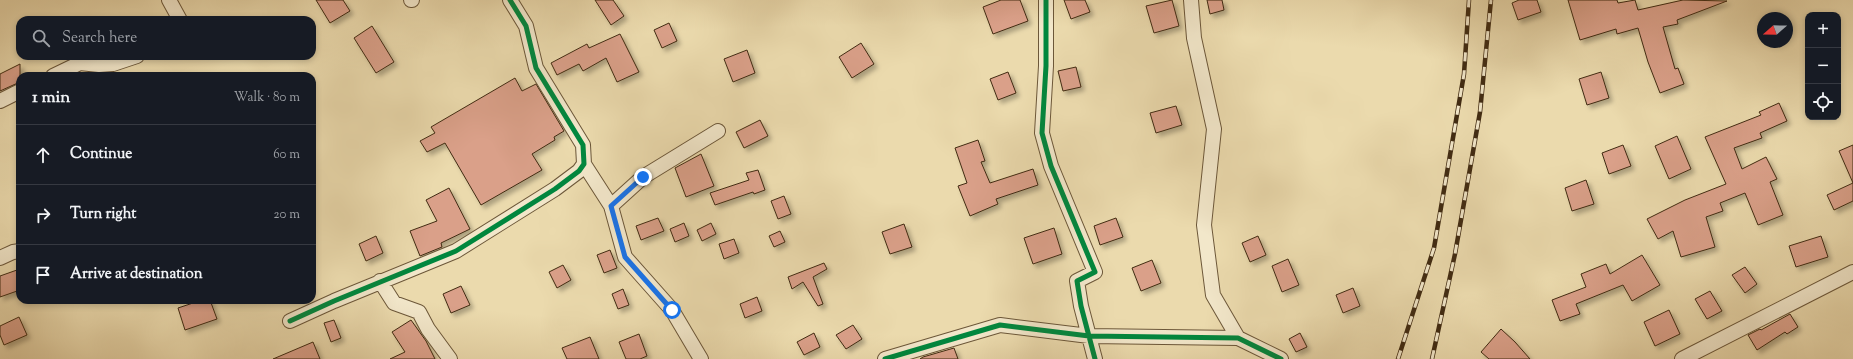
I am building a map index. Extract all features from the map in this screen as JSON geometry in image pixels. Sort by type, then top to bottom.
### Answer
[{"type":"street","points":[[168,0],[178,16]]},
{"type":"street","points":[[510,0],[526,26],[536,68],[583,145],[584,164],[611,206],[625,257],[672,310],[701,359]]},
{"type":"street","points":[[1046,0],[1046,66],[1043,93],[1042,133],[1051,166],[1095,272],[1077,281],[1081,306],[1095,359]]},
{"type":"street","points":[[1191,0],[1194,38],[1214,129],[1204,225],[1213,295],[1238,338]]},
{"type":"street","points":[[61,72],[80,63],[100,65],[114,64],[126,60]]},
{"type":"street","points":[[0,101],[16,93]]},
{"type":"street","points":[[611,206],[643,177],[718,131]]},
{"type":"street","points":[[290,321],[456,251],[555,188],[579,171],[584,164]]},
{"type":"street","points":[[0,258],[16,252]]},
{"type":"street","points":[[1682,359],[1853,272]]},
{"type":"street","points":[[380,282],[394,302],[419,312],[428,329],[450,359]]},
{"type":"street","points":[[884,359],[1000,325],[1089,336],[1238,338],[1281,359]]},
{"type":"building","points":[[316,0],[343,0],[350,11],[330,23]]},
{"type":"building","points":[[595,0],[613,0],[624,16],[611,25]]},
{"type":"building","points":[[1001,0],[1020,0],[1028,21],[993,34],[983,7]]},
{"type":"building","points":[[1064,0],[1085,0],[1090,12],[1071,19]]},
{"type":"building","points":[[1172,0],[1179,26],[1154,33],[1146,6]]},
{"type":"building","points":[[1207,0],[1222,0],[1224,10],[1210,14]]},
{"type":"building","points":[[1519,0],[1537,0],[1541,12],[1518,20],[1512,3]]},
{"type":"building","points":[[1568,0],[1617,0],[1618,3],[1635,0],[1638,10],[1683,0],[1727,1],[1677,20],[1678,24],[1663,27],[1675,69],[1678,68],[1684,84],[1660,93],[1648,62],[1638,28],[1617,34],[1616,29],[1580,40]]},
{"type":"building","points":[[669,23],[677,41],[662,48],[654,30]]},
{"type":"building","points":[[372,26],[394,62],[376,73],[354,38]]},
{"type":"building","points":[[620,34],[639,72],[617,82],[606,58],[583,71],[579,64],[557,75],[551,63],[587,44],[589,48]]},
{"type":"building","points":[[861,43],[874,64],[852,78],[839,57]]},
{"type":"building","points":[[747,50],[755,73],[733,82],[724,59]]},
{"type":"building","points":[[20,64],[20,72],[16,72],[16,84],[0,91],[0,74]]},
{"type":"building","points":[[1076,67],[1081,87],[1063,91],[1058,71]]},
{"type":"building","points":[[1008,72],[1016,93],[998,100],[990,79]]},
{"type":"building","points":[[1601,72],[1609,98],[1587,105],[1579,79]]},
{"type":"building","points":[[515,78],[522,91],[536,84],[564,131],[554,137],[555,140],[532,154],[542,170],[481,205],[445,143],[427,152],[420,141],[435,133],[431,127]]},
{"type":"building","points":[[1779,103],[1787,121],[1760,133],[1762,138],[1734,148],[1742,169],[1766,157],[1777,179],[1770,182],[1783,215],[1758,225],[1745,193],[1720,203],[1723,211],[1706,217],[1715,247],[1681,257],[1673,231],[1658,239],[1647,219],[1685,200],[1726,184],[1705,137],[1761,115],[1759,112]]},
{"type":"building","points":[[1176,106],[1182,125],[1156,133],[1150,113]]},
{"type":"building","points":[[760,120],[768,136],[744,148],[736,132]]},
{"type":"building","points":[[1677,136],[1691,169],[1669,179],[1655,146]]},
{"type":"building","points":[[978,140],[985,161],[981,162],[990,183],[1033,169],[1038,185],[996,199],[998,204],[970,216],[958,186],[967,183],[955,148]]},
{"type":"building","points":[[1623,145],[1631,166],[1609,174],[1602,153]]},
{"type":"building","points":[[1853,145],[1853,183],[1839,151]]},
{"type":"building","points":[[701,154],[714,186],[686,197],[675,168]]},
{"type":"building","points":[[758,170],[765,190],[754,194],[753,192],[715,205],[710,193],[749,180],[746,173]]},
{"type":"building","points":[[1586,180],[1594,204],[1572,211],[1565,188]]},
{"type":"building","points":[[1853,183],[1853,201],[1834,210],[1827,195]]},
{"type":"building","points":[[449,188],[470,229],[441,243],[442,247],[420,256],[410,231],[437,221],[426,200]]},
{"type":"building","points":[[784,196],[791,214],[778,219],[771,201]]},
{"type":"building","points":[[658,218],[664,231],[641,240],[636,226]]},
{"type":"building","points":[[1116,218],[1123,237],[1100,245],[1094,226]]},
{"type":"building","points":[[684,223],[689,236],[675,242],[670,229]]},
{"type":"building","points":[[711,223],[716,234],[702,241],[697,230]]},
{"type":"building","points":[[904,224],[912,247],[890,254],[882,232]]},
{"type":"building","points":[[1054,228],[1062,254],[1033,264],[1024,238]]},
{"type":"building","points":[[780,231],[785,242],[774,247],[769,236]]},
{"type":"building","points":[[376,236],[383,253],[366,261],[359,244]]},
{"type":"building","points":[[1258,236],[1266,255],[1250,262],[1242,243]]},
{"type":"building","points":[[1821,236],[1828,257],[1796,267],[1789,246]]},
{"type":"building","points":[[734,239],[739,253],[724,259],[719,244]]},
{"type":"building","points":[[610,250],[617,268],[604,273],[597,255]]},
{"type":"building","points":[[1642,255],[1660,285],[1632,301],[1623,285],[1576,304],[1580,314],[1560,321],[1552,300],[1586,287],[1581,274],[1606,264],[1610,274]]},
{"type":"building","points":[[1288,259],[1299,285],[1282,292],[1272,266]]},
{"type":"building","points":[[1152,260],[1161,283],[1141,291],[1132,268]]},
{"type":"building","points":[[824,263],[827,269],[813,277],[823,304],[818,306],[803,282],[792,289],[788,277]]},
{"type":"building","points":[[563,265],[571,280],[557,288],[549,272]]},
{"type":"building","points":[[1745,267],[1757,284],[1745,293],[1732,275]]},
{"type":"building","points":[[16,270],[16,291],[0,297],[0,276]]},
{"type":"building","points":[[461,286],[470,305],[451,313],[443,294]]},
{"type":"building","points":[[1353,288],[1360,306],[1343,313],[1336,295]]},
{"type":"building","points":[[623,289],[629,305],[618,309],[612,294]]},
{"type":"building","points":[[1710,291],[1722,311],[1707,319],[1695,299]]},
{"type":"building","points":[[757,297],[762,311],[745,318],[740,304]]},
{"type":"building","points":[[190,304],[211,304],[217,319],[185,330],[178,308]]},
{"type":"building","points":[[1669,310],[1680,334],[1655,346],[1644,322]]},
{"type":"building","points":[[1790,314],[1798,327],[1787,334],[1785,332],[1757,350],[1748,335],[1760,329],[1761,330]]},
{"type":"building","points":[[19,317],[27,335],[4,345],[0,335],[0,326]]},
{"type":"building","points":[[334,320],[341,338],[331,342],[324,323]]},
{"type":"building","points":[[411,320],[426,341],[435,359],[390,359],[405,352],[392,332]]},
{"type":"building","points":[[853,325],[862,339],[846,349],[836,335]]},
{"type":"building","points":[[1501,329],[1530,359],[1489,359],[1481,352]]},
{"type":"building","points":[[814,333],[820,347],[804,355],[797,342]]},
{"type":"building","points":[[1300,333],[1307,347],[1296,352],[1289,339]]},
{"type":"building","points":[[639,334],[647,356],[640,359],[626,359],[619,342]]},
{"type":"building","points":[[590,337],[599,359],[567,359],[562,348]]},
{"type":"building","points":[[313,342],[320,359],[273,359]]},
{"type":"building","points":[[954,348],[958,359],[920,359],[923,357]]},
{"type":"railway","points":[[1398,359],[1434,248],[1464,74],[1469,0]]},
{"type":"railway","points":[[1432,359],[1455,254],[1480,112],[1491,0]]},
{"type":"cycle path","points":[[290,321],[334,301],[456,251],[555,189],[579,171],[584,164],[583,145],[536,68],[526,26],[510,0]]},
{"type":"cycle path","points":[[1046,0],[1046,66],[1042,133],[1051,166],[1095,272],[1077,281],[1081,306],[1095,359]]},
{"type":"cycle path","points":[[885,359],[1000,325],[1089,336],[1238,338],[1281,359]]},
{"type":"route","points":[[643,177],[611,206],[625,257],[672,310]]}]
